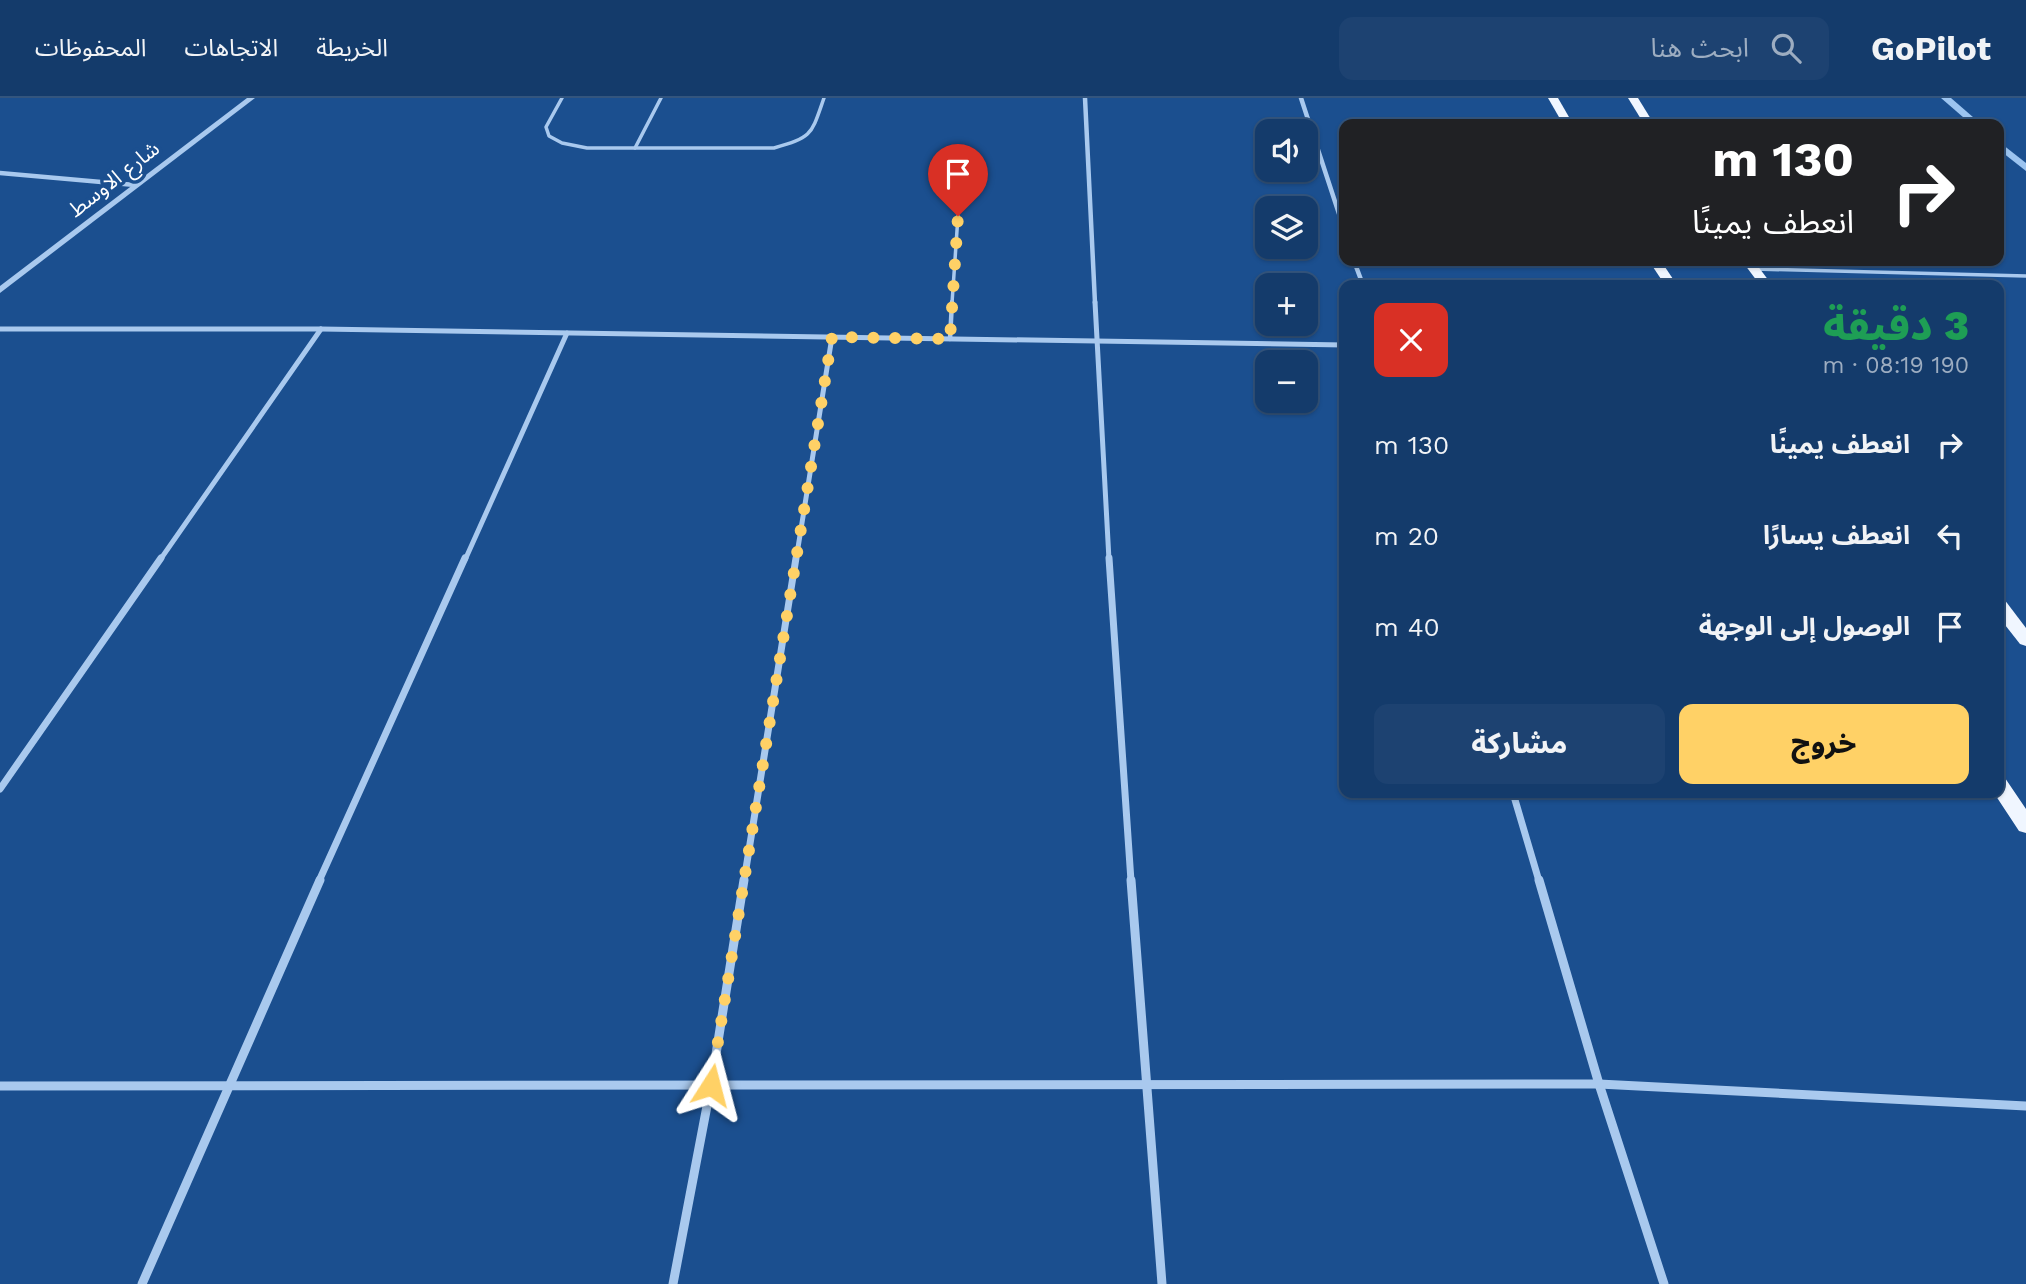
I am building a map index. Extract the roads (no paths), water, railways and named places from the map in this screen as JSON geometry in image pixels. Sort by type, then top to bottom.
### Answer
[{"type":"main road","points":[[1553,98],[1565,119]]},
{"type":"main road","points":[[1633,98],[1646,119]]},
{"type":"main road","points":[[2004,611],[2026,640]]},
{"type":"main road","points":[[2004,792],[2026,825]]},
{"type":"street","name":"شارع الاوسط","points":[[0,290],[251,98]]},
{"type":"street","points":[[1085,98],[1095,341],[1162,1284]]},
{"type":"street","points":[[1301,98],[1339,214]]},
{"type":"street","points":[[0,173],[135,185]]},
{"type":"street","points":[[0,329],[321,329],[1339,345]]},
{"type":"street","points":[[0,789],[321,329]]},
{"type":"street","points":[[142,1284],[227,1086],[567,333]]},
{"type":"street","points":[[673,1284],[711,1085],[832,337]]},
{"type":"street","points":[[1514,798],[1598,1084],[1664,1284]]},
{"type":"street","points":[[0,1086],[1598,1084],[2026,1106]]},
{"type":"lane","points":[[562,98],[546,127],[549,136],[562,143],[587,148],[774,148],[802,140],[813,130],[824,98]]},
{"type":"lane","points":[[635,148],[661,98]]},
{"type":"lane","points":[[950,339],[958,216]]},
{"type":"lane","points":[[1776,266],[2026,276]]},
{"type":"waterway","points":[[1946,98],[1970,119]]},
{"type":"waterway","points":[[2004,149],[2026,168]]}]
